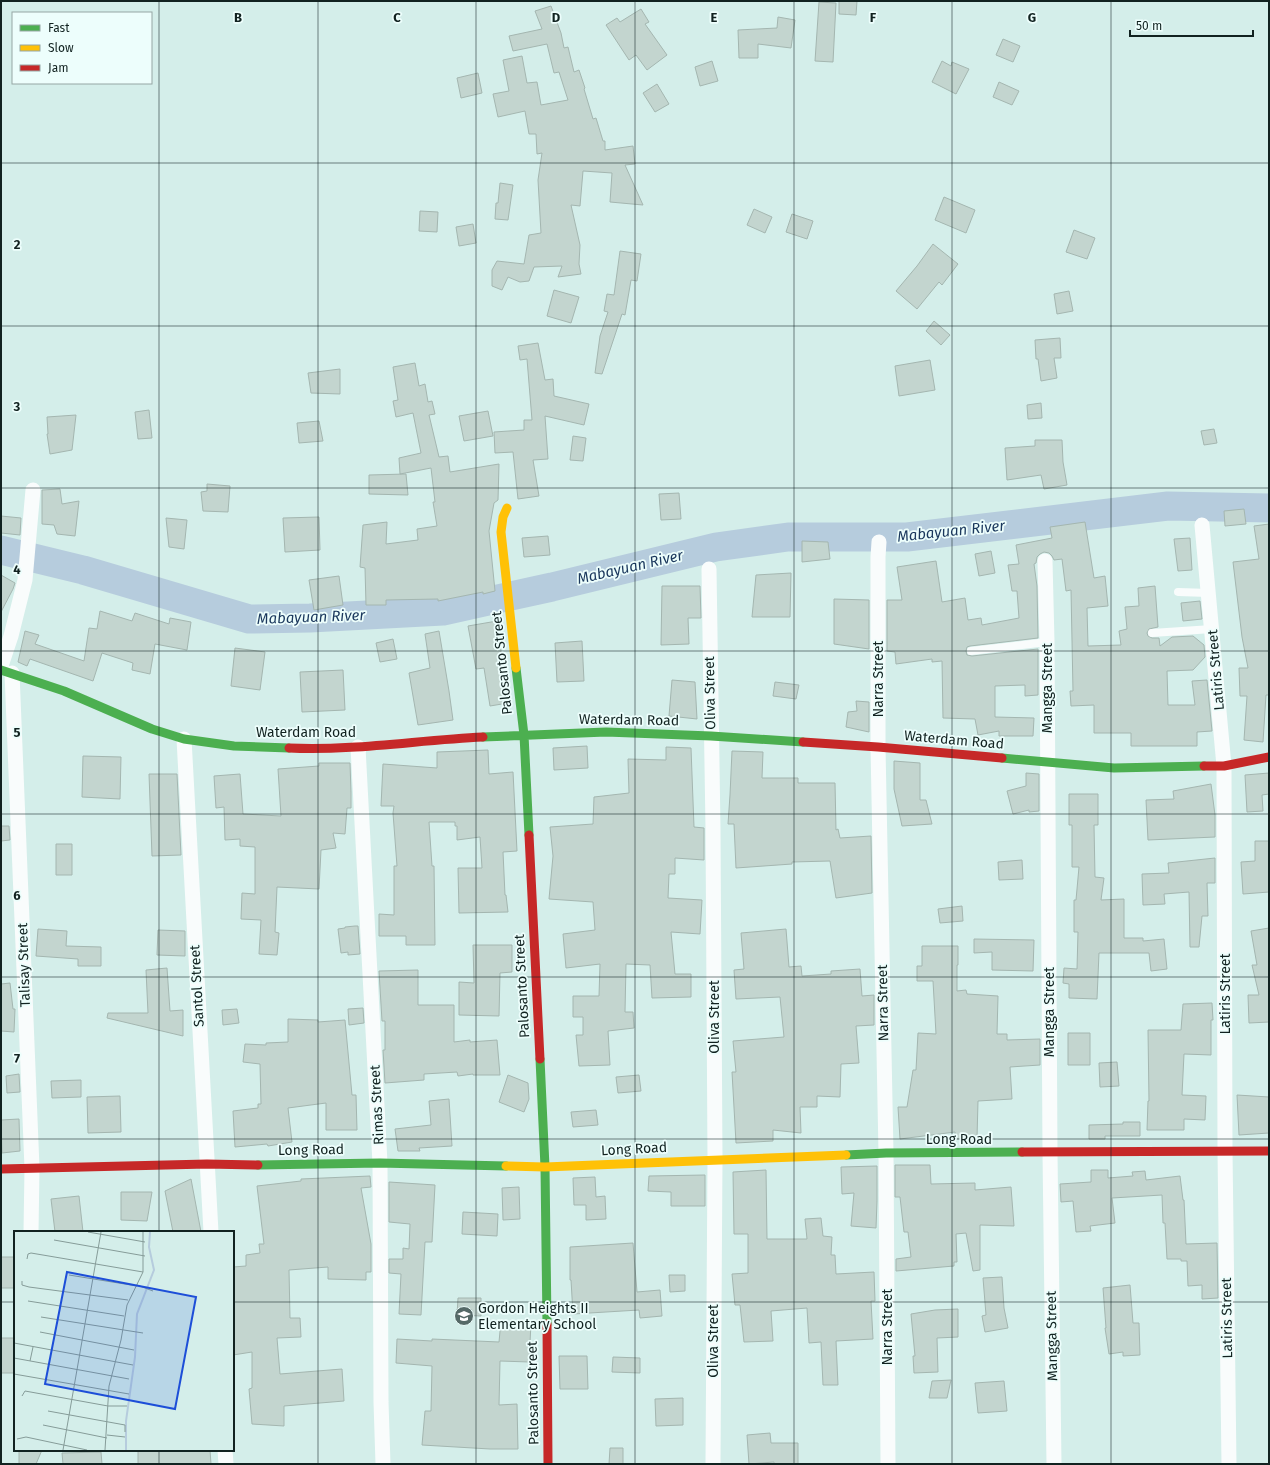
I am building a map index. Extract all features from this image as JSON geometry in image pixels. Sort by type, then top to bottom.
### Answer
[{"type":"street","points":[[5,670],[11,636],[25,580],[33,490]]},
{"type":"street","name":"Palosanto Street","points":[[508,508],[503,517],[501,532],[524,735],[545,1167],[548,1464]]},
{"type":"street","name":"Latiris Street","points":[[1202,525],[1224,766],[1225,1151],[1229,1464]]},
{"type":"street","name":"Narra Street","points":[[879,542],[878,747],[886,1153],[888,1464]]},
{"type":"street","name":"Mangga Street","points":[[1045,561],[1054,1464]]},
{"type":"street","name":"Oliva Street","points":[[709,570],[713,837],[715,1159],[713,1464]]},
{"type":"street","name":"Waterdam Road","points":[[5,670],[64,690],[152,729],[184,739],[234,746],[305,749],[441,739],[606,732],[711,736],[878,747],[1114,768],[1224,766],[1269,758]]},
{"type":"street","name":"Talisay Street","points":[[5,670],[32,1168],[31,1231]]},
{"type":"street","name":"Santol Street","points":[[184,739],[212,1231]]},
{"type":"street","name":"Rimas Street","points":[[358,746],[380,1162],[381,1394],[383,1464]]},
{"type":"street","name":"Long Road","points":[[1,1169],[207,1164],[291,1165],[380,1162],[545,1167],[886,1153],[1269,1151]]},
{"type":"street","points":[[225,1451],[226,1464]]},
{"type":"lane","points":[[1178,592],[1209,593]]},
{"type":"lane","points":[[1152,633],[1212,629]]},
{"type":"lane","points":[[971,651],[1047,642]]},
{"type":"building","points":[[839,1],[857,1],[856,15],[839,14]]},
{"type":"building","points":[[819,2],[836,3],[833,62],[815,61]]},
{"type":"building","points":[[551,6],[561,33],[564,48],[568,47],[574,72],[579,70],[593,119],[596,118],[603,141],[605,141],[605,150],[633,146],[635,164],[625,165],[643,205],[610,202],[612,173],[583,171],[580,206],[571,205],[580,245],[579,264],[581,274],[558,277],[562,266],[534,267],[529,281],[520,282],[508,277],[502,290],[492,286],[492,270],[497,261],[524,264],[529,235],[541,233],[538,180],[542,153],[537,154],[536,134],[529,134],[525,111],[498,117],[493,94],[509,91],[503,60],[522,56],[527,83],[537,82],[541,105],[568,100],[559,72],[554,73],[547,44],[513,51],[509,36],[542,29],[535,11]]},
{"type":"building","points":[[641,9],[649,22],[645,24],[667,55],[647,70],[636,55],[629,60],[606,25],[617,18],[620,22]]},
{"type":"building","points":[[778,17],[795,20],[791,48],[758,44],[758,58],[739,58],[738,30],[777,28]]},
{"type":"building","points":[[1003,39],[1020,46],[1013,62],[996,55]]},
{"type":"building","points":[[712,61],[718,81],[700,86],[695,67]]},
{"type":"building","points":[[942,61],[951,66],[952,62],[969,69],[956,94],[932,82]]},
{"type":"building","points":[[478,73],[482,93],[461,98],[457,78]]},
{"type":"building","points":[[999,82],[1019,91],[1012,105],[993,97]]},
{"type":"building","points":[[657,84],[669,104],[655,112],[643,93]]},
{"type":"building","points":[[500,183],[513,185],[508,220],[495,219],[496,203],[498,203]]},
{"type":"building","points":[[944,197],[975,210],[966,233],[935,220]]},
{"type":"building","points":[[754,209],[772,217],[765,233],[747,225]]},
{"type":"building","points":[[420,211],[438,212],[437,232],[419,231]]},
{"type":"building","points":[[792,214],[813,221],[807,239],[786,232]]},
{"type":"building","points":[[473,224],[476,243],[459,246],[456,227]]},
{"type":"building","points":[[1074,230],[1095,238],[1087,259],[1066,252]]},
{"type":"building","points":[[933,244],[958,264],[942,285],[939,282],[917,309],[896,291]]},
{"type":"building","points":[[620,251],[641,254],[637,281],[631,280],[625,315],[622,314],[602,374],[595,373],[600,336],[608,312],[604,311],[607,294],[614,295]]},
{"type":"building","points":[[554,290],[579,297],[571,323],[547,316]]},
{"type":"building","points":[[1069,291],[1073,311],[1057,314],[1054,294]]},
{"type":"building","points":[[934,321],[950,335],[941,345],[926,331]]},
{"type":"building","points":[[1060,338],[1061,358],[1054,358],[1057,378],[1041,381],[1038,359],[1036,359],[1035,340]]},
{"type":"building","points":[[538,343],[545,380],[553,379],[554,396],[589,404],[584,425],[545,416],[548,459],[533,460],[539,496],[518,499],[513,452],[495,453],[494,432],[524,430],[524,420],[532,420],[527,359],[520,360],[518,346]]},
{"type":"building","points":[[930,360],[935,390],[899,396],[895,366]]},
{"type":"building","points":[[415,363],[419,386],[425,384],[428,402],[432,401],[435,414],[429,415],[439,457],[448,456],[450,472],[499,464],[498,500],[494,503],[489,531],[495,591],[438,601],[438,599],[386,600],[386,605],[366,605],[365,568],[360,567],[363,525],[387,522],[386,544],[418,540],[417,529],[437,526],[433,502],[435,502],[431,468],[400,474],[399,458],[421,453],[413,413],[396,417],[393,401],[398,400],[393,367]]},
{"type":"building","points":[[340,369],[340,394],[311,393],[308,373]]},
{"type":"building","points":[[1041,403],[1042,418],[1028,419],[1027,405]]},
{"type":"building","points":[[149,410],[152,438],[138,439],[135,412]]},
{"type":"building","points":[[488,411],[493,436],[464,441],[459,416]]},
{"type":"building","points":[[76,415],[72,450],[50,454],[47,434],[47,417]]},
{"type":"building","points":[[319,421],[323,441],[299,443],[297,423]]},
{"type":"building","points":[[1214,429],[1217,443],[1204,445],[1201,431]]},
{"type":"building","points":[[573,436],[586,438],[583,461],[570,460]]},
{"type":"building","points":[[1035,440],[1062,440],[1063,462],[1067,485],[1044,489],[1041,475],[1007,480],[1005,448],[1035,446]]},
{"type":"building","points":[[406,474],[408,495],[369,494],[369,475]]},
{"type":"building","points":[[207,484],[230,486],[228,512],[203,511],[201,492],[207,491]]},
{"type":"building","points":[[60,489],[62,504],[79,501],[75,536],[57,534],[54,525],[42,524],[42,490]]},
{"type":"building","points":[[679,493],[681,519],[661,520],[659,494]]},
{"type":"building","points":[[1244,509],[1246,524],[1225,526],[1224,511]]},
{"type":"building","points":[[1,516],[21,518],[20,535],[1,533]]},
{"type":"building","points":[[319,517],[320,550],[285,552],[283,518]]},
{"type":"building","points":[[166,518],[187,520],[184,549],[169,547]]},
{"type":"building","points":[[1085,522],[1094,578],[1105,576],[1108,606],[1087,608],[1088,646],[1121,645],[1119,631],[1127,629],[1125,607],[1139,606],[1138,588],[1155,586],[1158,627],[1149,629],[1147,633],[1148,636],[1152,638],[1159,638],[1160,646],[1172,637],[1193,636],[1204,645],[1205,657],[1193,670],[1167,671],[1168,705],[1195,705],[1192,681],[1207,680],[1212,731],[1197,732],[1197,746],[1131,746],[1131,733],[1094,733],[1094,705],[1071,706],[1070,691],[1073,691],[1071,590],[1066,591],[1062,559],[1054,560],[1049,553],[1044,552],[1040,554],[1037,557],[1036,563],[1034,564],[1037,586],[1038,638],[970,646],[967,647],[966,651],[967,655],[972,656],[1038,649],[1038,695],[1025,696],[1025,685],[995,686],[995,717],[1034,718],[1033,736],[999,736],[999,731],[978,735],[975,719],[943,718],[942,661],[932,662],[932,659],[896,664],[895,652],[887,651],[887,600],[902,600],[897,567],[936,561],[942,602],[965,598],[968,620],[981,618],[982,625],[1019,618],[1017,591],[1012,591],[1008,565],[1019,564],[1016,545],[1052,538],[1050,527]]},
{"type":"building","points":[[1269,524],[1269,695],[1266,695],[1263,742],[1244,740],[1247,696],[1240,696],[1239,668],[1248,668],[1242,637],[1233,562],[1259,559],[1254,526]]},
{"type":"building","points":[[548,536],[550,555],[524,557],[522,538]]},
{"type":"building","points":[[1190,538],[1192,570],[1178,571],[1174,539]]},
{"type":"building","points":[[802,541],[828,542],[830,559],[802,562]]},
{"type":"building","points":[[991,551],[995,573],[979,576],[975,554]]},
{"type":"building","points":[[791,573],[790,617],[752,617],[756,575]]},
{"type":"building","points":[[1,575],[15,583],[1,612]]},
{"type":"building","points":[[339,576],[343,605],[314,610],[309,580]]},
{"type":"building","points":[[662,586],[700,586],[701,618],[688,618],[689,644],[661,645]]},
{"type":"building","points":[[834,599],[869,600],[869,649],[834,644]]},
{"type":"building","points":[[1200,601],[1202,619],[1183,621],[1181,603]]},
{"type":"building","points":[[100,611],[132,621],[135,613],[169,624],[170,618],[191,622],[187,650],[155,644],[150,674],[132,670],[133,663],[102,653],[93,681],[30,659],[27,666],[18,662],[25,631],[39,635],[35,644],[84,661],[89,628],[97,629]]},
{"type":"building","points":[[497,621],[508,703],[490,706],[484,668],[476,669],[468,626]]},
{"type":"building","points":[[439,631],[453,720],[418,725],[409,673],[430,668],[425,634]]},
{"type":"building","points":[[393,639],[397,659],[380,662],[376,643]]},
{"type":"building","points":[[582,641],[584,681],[557,682],[555,643]]},
{"type":"building","points":[[235,648],[265,652],[260,690],[231,686]]},
{"type":"building","points":[[343,670],[345,710],[302,712],[300,672]]},
{"type":"building","points":[[672,680],[695,682],[697,719],[669,716]]},
{"type":"building","points":[[775,682],[799,685],[796,699],[773,696]]},
{"type":"building","points":[[856,701],[869,702],[869,732],[846,727],[848,712],[857,711]]},
{"type":"building","points":[[587,746],[588,768],[554,770],[553,748]]},
{"type":"building","points":[[666,747],[691,748],[694,827],[704,828],[704,860],[675,858],[675,874],[669,874],[668,898],[702,900],[700,934],[671,932],[675,974],[691,974],[691,997],[652,998],[650,965],[626,964],[625,1012],[633,1012],[634,1028],[608,1031],[610,1065],[579,1066],[576,1035],[583,1035],[583,1017],[573,1017],[573,996],[599,996],[600,964],[566,968],[563,934],[595,930],[593,902],[549,899],[553,856],[550,827],[593,824],[594,797],[629,793],[628,759],[666,760]]},
{"type":"building","points":[[488,750],[489,774],[513,772],[517,851],[503,852],[505,895],[508,912],[459,913],[458,868],[482,868],[480,837],[457,840],[457,826],[455,826],[455,822],[429,822],[432,866],[434,866],[435,945],[406,945],[406,936],[379,936],[379,914],[394,915],[394,866],[397,866],[393,813],[394,806],[381,806],[383,764],[437,768],[437,752]]},
{"type":"building","points":[[732,751],[763,752],[762,778],[798,778],[798,783],[835,783],[836,830],[838,829],[840,838],[871,836],[872,893],[836,898],[830,861],[792,862],[792,864],[736,868],[734,824],[728,824]]},
{"type":"building","points":[[83,756],[121,757],[120,799],[82,797]]},
{"type":"building","points":[[894,761],[920,763],[920,800],[926,800],[932,824],[902,826],[894,789]]},
{"type":"building","points":[[319,763],[350,763],[351,808],[347,808],[345,834],[333,833],[336,848],[321,850],[319,889],[277,887],[275,932],[279,933],[277,955],[259,954],[261,920],[241,919],[242,893],[255,894],[255,847],[240,846],[240,839],[225,840],[224,807],[216,808],[214,776],[240,774],[243,814],[281,816],[278,769],[319,766]]},
{"type":"building","points":[[1026,773],[1039,774],[1039,811],[1029,812],[1029,810],[1013,814],[1007,791],[1026,786]]},
{"type":"building","points":[[1269,773],[1269,794],[1262,795],[1263,811],[1247,812],[1245,775]]},
{"type":"building","points":[[149,774],[177,774],[181,855],[152,856]]},
{"type":"building","points":[[1211,784],[1215,815],[1215,837],[1148,840],[1146,800],[1174,799],[1173,791]]},
{"type":"building","points":[[1069,794],[1098,794],[1098,825],[1094,825],[1095,877],[1104,878],[1101,900],[1124,899],[1124,938],[1143,938],[1143,941],[1164,939],[1167,969],[1151,971],[1149,953],[1099,953],[1097,999],[1069,998],[1069,984],[1063,983],[1064,968],[1077,969],[1078,932],[1074,932],[1074,900],[1076,900],[1079,867],[1072,867],[1072,825],[1069,825]]},
{"type":"building","points":[[1,826],[9,826],[10,840],[1,841]]},
{"type":"building","points":[[1255,841],[1269,841],[1269,892],[1243,894],[1241,862],[1255,861]]},
{"type":"building","points":[[56,844],[72,844],[72,875],[56,875]]},
{"type":"building","points":[[1215,858],[1215,883],[1207,883],[1208,916],[1202,916],[1199,947],[1190,947],[1189,892],[1164,894],[1165,904],[1143,905],[1142,874],[1169,873],[1168,863]]},
{"type":"building","points":[[1022,860],[1023,879],[999,880],[998,862]]},
{"type":"building","points":[[962,906],[963,921],[940,923],[938,909]]},
{"type":"building","points":[[358,926],[360,954],[348,955],[348,952],[341,953],[338,929]]},
{"type":"building","points":[[1269,928],[1269,1022],[1249,1023],[1248,995],[1259,995],[1252,965],[1257,965],[1251,931]]},
{"type":"building","points":[[38,929],[67,931],[66,946],[101,947],[101,966],[78,966],[78,959],[36,956]]},
{"type":"building","points":[[786,929],[789,967],[801,966],[802,976],[831,974],[831,971],[860,969],[862,996],[874,995],[874,1025],[856,1026],[859,1063],[841,1064],[840,1097],[817,1096],[817,1107],[800,1107],[801,1133],[773,1130],[773,1141],[736,1143],[732,1072],[736,1072],[733,1041],[784,1037],[780,997],[736,999],[734,970],[744,969],[741,933]]},
{"type":"building","points":[[158,930],[185,931],[185,956],[157,955]]},
{"type":"building","points":[[974,939],[1034,940],[1033,971],[992,970],[992,952],[974,953]]},
{"type":"building","points":[[473,945],[512,945],[512,972],[500,973],[499,1016],[459,1015],[459,982],[474,983]]},
{"type":"building","points":[[922,946],[958,946],[957,991],[966,990],[967,994],[998,996],[997,1034],[1007,1034],[1007,1040],[1040,1039],[1040,1065],[1010,1067],[1012,1099],[978,1101],[977,1138],[956,1139],[955,1132],[900,1139],[898,1107],[907,1107],[913,1070],[916,1070],[918,1033],[936,1034],[933,981],[917,981],[917,966],[922,966]]},
{"type":"building","points":[[167,968],[170,1011],[183,1010],[183,1036],[107,1018],[108,1013],[148,1013],[146,970]]},
{"type":"building","points":[[418,970],[418,1005],[454,1005],[454,1042],[470,1040],[470,1042],[497,1040],[500,1075],[473,1074],[458,1076],[457,1072],[424,1074],[424,1080],[385,1083],[383,1050],[385,1050],[385,1021],[382,1021],[379,971]]},
{"type":"building","points":[[10,983],[13,1009],[15,1009],[14,1032],[1,1031],[1,984]]},
{"type":"building","points":[[1212,1003],[1213,1020],[1211,1020],[1211,1055],[1184,1054],[1182,1095],[1206,1096],[1205,1120],[1184,1119],[1184,1130],[1147,1130],[1149,1101],[1148,1030],[1181,1030],[1183,1004]]},
{"type":"building","points":[[363,1008],[364,1023],[349,1025],[348,1009]]},
{"type":"building","points":[[237,1009],[239,1023],[223,1025],[222,1010]]},
{"type":"building","points":[[288,1019],[318,1020],[318,1022],[345,1020],[352,1095],[356,1095],[357,1130],[326,1130],[326,1103],[288,1108],[292,1142],[268,1146],[267,1144],[235,1147],[233,1111],[258,1108],[258,1104],[261,1104],[260,1064],[243,1062],[245,1044],[266,1045],[266,1043],[288,1042]]},
{"type":"building","points":[[1068,1033],[1090,1033],[1090,1065],[1068,1065]]},
{"type":"building","points":[[1117,1062],[1119,1086],[1100,1087],[1099,1063]]},
{"type":"building","points":[[19,1074],[20,1092],[7,1093],[6,1076]]},
{"type":"building","points":[[508,1075],[528,1083],[529,1099],[524,1112],[499,1102]]},
{"type":"building","points":[[639,1075],[641,1091],[618,1093],[616,1077]]},
{"type":"building","points":[[81,1080],[81,1097],[52,1098],[51,1081]]},
{"type":"building","points":[[1237,1095],[1269,1097],[1269,1133],[1239,1135]]},
{"type":"building","points":[[120,1096],[121,1132],[88,1133],[87,1097]]},
{"type":"building","points":[[449,1099],[452,1146],[419,1148],[420,1151],[398,1151],[395,1129],[431,1125],[429,1101]]},
{"type":"building","points":[[596,1110],[598,1125],[573,1127],[571,1112]]},
{"type":"building","points":[[19,1119],[20,1151],[2,1153],[1,1120]]},
{"type":"building","points":[[1123,1122],[1140,1122],[1140,1136],[1105,1136],[1105,1139],[1089,1139],[1089,1125],[1123,1124]]},
{"type":"building","points":[[895,1165],[930,1165],[931,1184],[975,1183],[975,1190],[1011,1187],[1014,1226],[980,1225],[980,1270],[973,1271],[966,1233],[956,1234],[957,1262],[954,1262],[954,1266],[896,1271],[896,1259],[911,1257],[908,1232],[904,1232],[900,1197],[895,1197]]},
{"type":"building","points":[[877,1166],[876,1228],[851,1226],[854,1193],[842,1194],[841,1167]]},
{"type":"building","points":[[766,1170],[767,1239],[807,1239],[805,1219],[821,1218],[823,1236],[832,1237],[831,1255],[835,1255],[836,1274],[874,1272],[875,1301],[871,1301],[873,1339],[836,1341],[838,1385],[823,1385],[821,1342],[809,1343],[807,1308],[771,1311],[773,1341],[744,1342],[740,1305],[735,1305],[732,1274],[748,1273],[748,1234],[734,1234],[733,1172]]},
{"type":"building","points":[[1091,1170],[1108,1170],[1108,1178],[1133,1176],[1132,1172],[1145,1171],[1146,1180],[1180,1176],[1184,1200],[1186,1244],[1217,1243],[1218,1298],[1202,1299],[1202,1285],[1188,1286],[1187,1261],[1181,1261],[1181,1259],[1167,1259],[1162,1195],[1112,1198],[1115,1223],[1090,1226],[1091,1231],[1076,1232],[1073,1201],[1061,1202],[1060,1184],[1091,1182]]},
{"type":"building","points":[[705,1175],[705,1206],[671,1206],[671,1192],[648,1191],[649,1176]]},
{"type":"building","points":[[370,1176],[371,1187],[361,1188],[371,1244],[371,1272],[366,1272],[366,1280],[328,1279],[328,1267],[289,1270],[290,1318],[300,1318],[301,1337],[277,1338],[280,1374],[342,1369],[344,1401],[284,1406],[284,1426],[252,1424],[249,1389],[252,1388],[252,1352],[234,1355],[234,1267],[246,1266],[246,1255],[260,1253],[259,1244],[264,1244],[257,1186],[301,1181],[301,1179]]},
{"type":"building","points":[[595,1177],[596,1197],[605,1196],[606,1219],[586,1220],[586,1205],[574,1205],[573,1178]]},
{"type":"building","points":[[191,1179],[201,1231],[173,1231],[165,1191]]},
{"type":"building","points":[[389,1182],[435,1185],[432,1242],[425,1242],[421,1315],[399,1314],[401,1274],[389,1273],[389,1259],[403,1259],[403,1248],[409,1249],[410,1224],[389,1222]]},
{"type":"building","points":[[519,1187],[520,1219],[503,1220],[502,1188]]},
{"type":"building","points":[[121,1192],[152,1192],[147,1221],[121,1220]]},
{"type":"building","points":[[79,1196],[83,1231],[55,1231],[51,1199]]},
{"type":"building","points":[[463,1212],[498,1214],[497,1236],[462,1234]]},
{"type":"building","points":[[633,1243],[637,1292],[660,1290],[662,1316],[640,1318],[639,1310],[573,1314],[570,1280],[570,1247]]},
{"type":"building","points":[[1,1257],[14,1257],[14,1288],[1,1288]]},
{"type":"building","points":[[669,1275],[685,1275],[685,1291],[670,1292]]},
{"type":"building","points":[[1002,1277],[1004,1308],[1008,1328],[985,1332],[982,1316],[986,1315],[983,1278]]},
{"type":"building","points":[[1130,1285],[1133,1323],[1139,1323],[1140,1355],[1123,1356],[1123,1352],[1109,1354],[1105,1328],[1103,1288]]},
{"type":"building","points":[[458,1298],[481,1298],[481,1316],[457,1315]]},
{"type":"building","points":[[958,1309],[958,1337],[937,1338],[938,1372],[914,1373],[913,1356],[915,1356],[911,1314],[935,1310]]},
{"type":"building","points":[[501,1321],[531,1323],[529,1362],[500,1361],[499,1405],[517,1404],[518,1449],[422,1445],[425,1411],[431,1411],[432,1366],[396,1363],[397,1339],[499,1342]]},
{"type":"building","points":[[1,1338],[14,1338],[14,1373],[1,1373]]},
{"type":"building","points":[[559,1356],[587,1356],[588,1389],[560,1389]]},
{"type":"building","points":[[613,1357],[640,1358],[640,1373],[612,1372]]},
{"type":"building","points":[[951,1380],[947,1398],[929,1398],[932,1381]]},
{"type":"building","points":[[1004,1381],[1007,1411],[978,1413],[975,1383]]},
{"type":"building","points":[[683,1398],[683,1425],[656,1426],[655,1399]]},
{"type":"building","points":[[770,1433],[771,1443],[798,1443],[798,1464],[774,1464],[774,1462],[749,1464],[747,1435]]},
{"type":"building","points":[[610,1448],[623,1448],[623,1464],[609,1464]]},
{"type":"building","points":[[19,1451],[42,1451],[36,1464],[19,1464]]},
{"type":"building","points":[[138,1451],[210,1451],[211,1464],[138,1464]]},
{"type":"building","points":[[101,1452],[102,1464],[63,1464],[62,1453]]},
{"type":"waterway","name":"Mabayuan River","points":[[1,550],[83,570],[249,619],[310,618],[443,611],[552,587],[716,547],[788,537],[907,537],[1168,506],[1269,508]]},
{"type":"traffic: fast","points":[[516,668],[524,735],[529,835]]},
{"type":"traffic: fast","points":[[1,670],[64,691],[152,729],[184,739],[234,746],[289,748]]},
{"type":"traffic: fast","points":[[483,737],[606,732],[711,736],[803,742]]},
{"type":"traffic: fast","points":[[1002,758],[1114,768],[1204,766]]},
{"type":"traffic: fast","points":[[540,1059],[545,1167],[547,1324]]},
{"type":"traffic: fast","points":[[846,1155],[886,1153],[1022,1152]]},
{"type":"traffic: fast","points":[[258,1165],[380,1163],[506,1166]]},
{"type":"traffic: slow","points":[[507,508],[503,517],[501,532],[516,668]]},
{"type":"traffic: slow","points":[[506,1166],[545,1167],[846,1155]]},
{"type":"traffic: jam","points":[[289,748],[313,749],[362,747],[483,737]]},
{"type":"traffic: jam","points":[[803,742],[1002,758]]},
{"type":"traffic: jam","points":[[1204,766],[1224,766],[1269,757]]},
{"type":"traffic: jam","points":[[529,835],[540,1059]]},
{"type":"traffic: jam","points":[[1022,1152],[1269,1151]]},
{"type":"traffic: jam","points":[[1,1169],[207,1164],[258,1165]]},
{"type":"traffic: jam","points":[[547,1324],[548,1464]]},
{"type":"place","name":"Gordon Heights II Elementary School","points":[[464,1316]]}]
